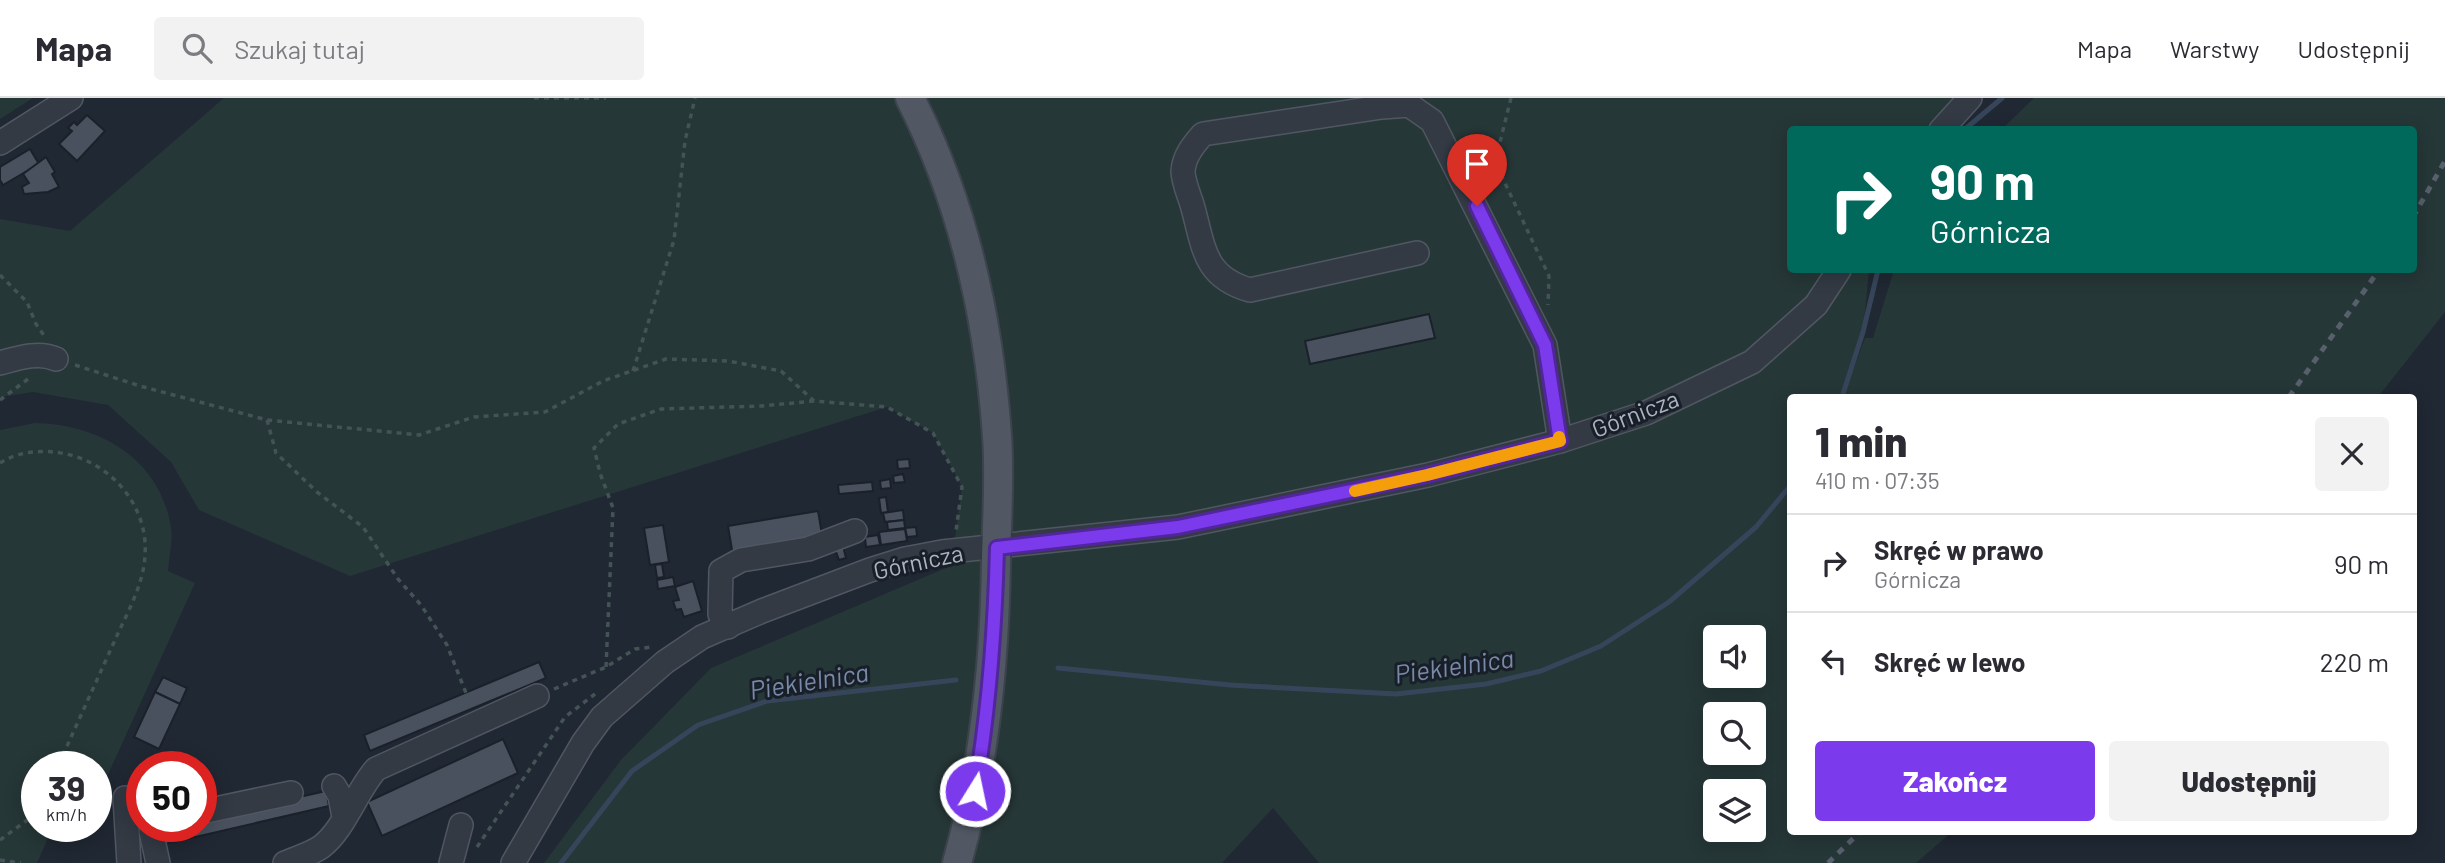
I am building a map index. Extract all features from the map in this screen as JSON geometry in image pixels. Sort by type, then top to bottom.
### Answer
[{"type":"main road","points":[[910,98],[959,219],[981,306],[998,438],[995,618],[984,737],[975,791],[957,863]]},
{"type":"street","points":[[0,143],[71,98]]},
{"type":"street","points":[[1945,126],[1970,98]]},
{"type":"street","points":[[1417,253],[1250,290],[1235,286],[1219,276],[1206,259],[1183,171],[1190,148],[1203,134],[1409,105],[1432,121],[1545,345],[1560,441]]},
{"type":"street","name":"Górnicza","points":[[513,863],[583,743],[602,718],[665,662],[702,637],[762,611],[905,559],[942,552],[1178,527],[1427,475],[1560,441],[1646,413],[1752,362],[1816,305],[1837,273]]},
{"type":"street","points":[[0,363],[26,356],[49,356],[56,359]]},
{"type":"street","points":[[728,627],[720,614],[722,571],[741,560],[808,549],[855,531]]},
{"type":"street","points":[[285,863],[320,848],[332,836],[376,769],[537,696]]},
{"type":"street","points":[[334,786],[340,796],[344,817]]},
{"type":"street","points":[[217,809],[291,793]]},
{"type":"street","points":[[125,798],[129,863]]},
{"type":"street","points":[[451,863],[461,825]]},
{"type":"street","points":[[153,842],[158,863]]},
{"type":"path","points":[[534,98],[606,98]]},
{"type":"path","points":[[633,370],[674,240],[685,141],[695,98]]},
{"type":"path","points":[[1511,98],[1495,162],[1549,276],[1545,345]]},
{"type":"path","points":[[0,275],[27,302],[43,334],[54,343],[56,359]]},
{"type":"path","points":[[56,359],[140,386],[267,420],[419,435],[474,417],[545,412],[603,381],[666,359],[728,361],[781,371],[814,401]]},
{"type":"path","points":[[0,400],[56,359]]},
{"type":"path","points":[[606,667],[613,508],[594,448],[618,424],[661,409],[762,406],[814,401],[887,407],[933,433],[962,487],[955,539]]},
{"type":"path","points":[[267,420],[276,453],[317,492],[363,527],[398,579],[421,605],[447,645],[466,693]]},
{"type":"path","points":[[0,463],[39,451],[72,454],[103,468],[127,491],[141,521],[145,554],[138,587],[65,751]]},
{"type":"path","points":[[537,696],[606,667],[635,649],[657,647]]},
{"type":"path","points":[[0,840],[21,825]]},
{"type":"path","points":[[0,860],[21,863]]},
{"type":"shaded area","points":[[0,98],[33,98],[0,119]]},
{"type":"shaded area","points":[[224,98],[1959,98],[1930,126],[1787,126],[1787,273],[1869,273],[1863,332],[1843,394],[1787,394],[1787,835],[1948,835],[1916,863],[1319,863],[1273,808],[1222,863],[544,863],[621,760],[711,668],[995,547],[955,539],[962,487],[933,433],[887,407],[350,576],[199,510],[171,462],[108,405],[33,392],[0,397],[0,219],[70,231]]},
{"type":"shaded area","points":[[2034,98],[2445,98],[2445,312],[2380,394],[1844,394],[1865,338],[1873,338],[1893,273],[2417,273],[2417,126],[2005,126]]},
{"type":"shaded area","points":[[35,423],[59,425],[104,438],[123,450],[155,483],[165,504],[171,528],[168,571],[195,583],[112,766],[112,751],[21,751],[21,842],[46,842],[37,863],[0,863],[0,430]]},
{"type":"building","points":[[87,115],[105,131],[77,161],[59,144],[72,131],[68,128],[74,122],[77,125]]},
{"type":"building","points":[[30,149],[39,164],[3,185],[0,180],[0,167]]},
{"type":"building","points":[[46,157],[55,172],[52,174],[59,187],[48,192],[24,194],[22,187],[29,183],[23,174]]},
{"type":"building","points":[[1429,314],[1435,338],[1310,364],[1305,341]]},
{"type":"building","points":[[909,459],[910,468],[898,469],[897,460]]},
{"type":"building","points":[[903,474],[905,482],[894,483],[893,476]]},
{"type":"building","points":[[890,479],[891,488],[881,489],[880,481]]},
{"type":"building","points":[[872,482],[873,491],[839,494],[838,485]]},
{"type":"building","points":[[886,497],[888,512],[881,513],[879,498]]},
{"type":"building","points":[[903,510],[904,520],[885,522],[883,513]]},
{"type":"building","points":[[818,511],[823,540],[733,556],[728,526]]},
{"type":"building","points":[[904,520],[905,528],[888,530],[887,522]]},
{"type":"building","points":[[663,525],[669,562],[650,565],[644,528]]},
{"type":"building","points":[[916,527],[917,536],[907,537],[905,528]]},
{"type":"building","points":[[905,529],[907,541],[881,545],[879,532]]},
{"type":"building","points":[[878,535],[880,545],[866,547],[865,537]]},
{"type":"building","points":[[843,546],[846,558],[839,560],[835,549]]},
{"type":"building","points":[[662,564],[664,577],[657,578],[655,565]]},
{"type":"building","points":[[673,577],[675,586],[658,589],[657,580]]},
{"type":"building","points":[[693,581],[702,611],[684,617],[681,609],[676,610],[673,601],[679,600],[675,587]]},
{"type":"building","points":[[539,662],[546,678],[370,751],[364,735]]},
{"type":"building","points":[[163,677],[187,688],[180,704],[155,692]]},
{"type":"building","points":[[155,692],[180,704],[159,749],[134,737]]},
{"type":"building","points":[[503,739],[518,773],[382,836],[367,802]]},
{"type":"building","points":[[326,791],[329,806],[217,832],[217,815]]},
{"type":"waterway","name":"Piekielnica","points":[[1969,126],[2002,98]]},
{"type":"waterway","name":"Piekielnica","points":[[1843,394],[1863,332],[1877,273]]},
{"type":"waterway","name":"Piekielnica","points":[[1058,668],[1230,685],[1396,694],[1486,684],[1541,671],[1601,646],[1669,602],[1756,527],[1787,490]]},
{"type":"waterway","name":"Piekielnica","points":[[561,863],[632,771],[698,725],[767,701],[956,680]]},
{"type":"railway","points":[[2417,210],[2445,161]]},
{"type":"railway","points":[[2291,394],[2377,273]]},
{"type":"railway","points":[[1828,863],[1857,835]]},
{"type":"slow traffic","points":[[1355,491],[1560,441],[1559,437]]},
{"type":"route","points":[[975,791],[984,737],[995,618],[997,548],[1178,527],[1427,475],[1560,441],[1545,345],[1477,206]]}]
